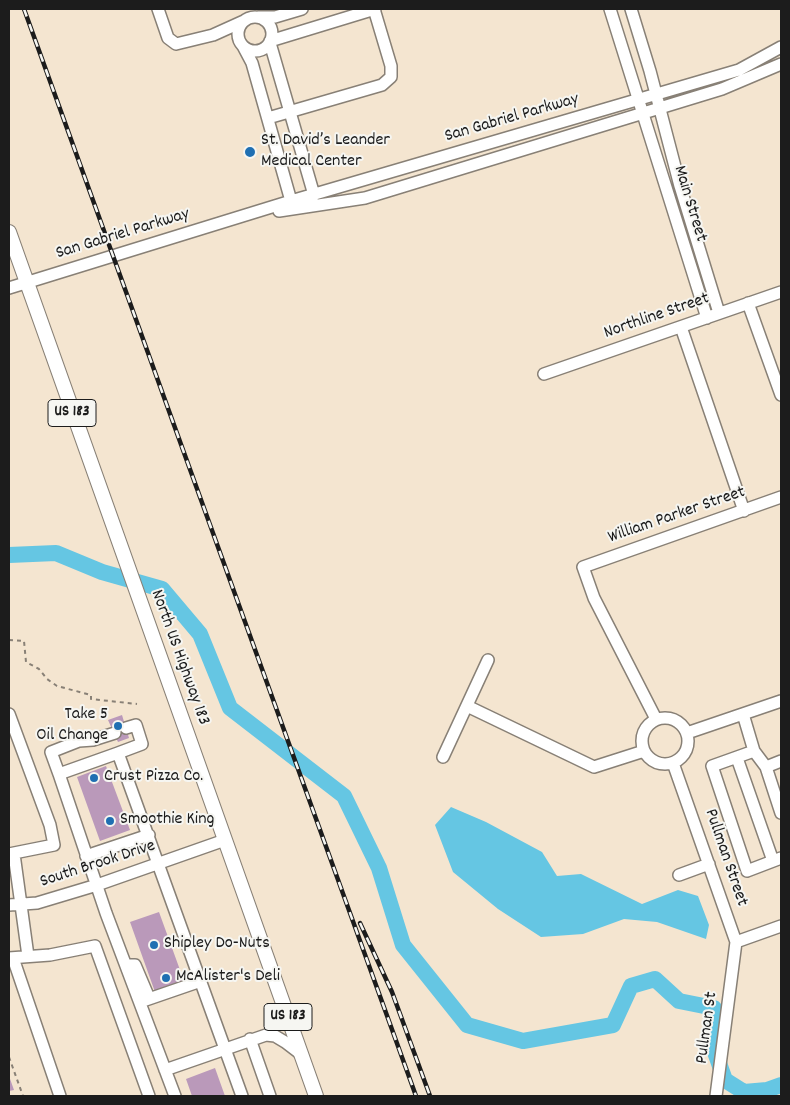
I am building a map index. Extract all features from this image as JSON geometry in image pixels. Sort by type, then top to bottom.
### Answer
[{"type":"main road","name":"North US Highway 183","points":[[9,232],[316,1096]]},
{"type":"street","points":[[158,9],[168,38],[173,43],[185,44],[213,35],[250,19],[275,17],[302,9]]},
{"type":"street","points":[[268,118],[382,85],[391,77],[391,66],[374,9],[270,42]]},
{"type":"street","name":"Main Street","points":[[610,9],[707,318]]},
{"type":"street","name":"Main Street","points":[[631,9],[680,186],[719,313]]},
{"type":"street","points":[[213,35],[230,36],[241,43],[256,51],[264,49],[270,42],[272,35],[269,25],[262,19],[250,19],[238,29],[241,43],[252,63],[292,201]]},
{"type":"street","points":[[270,42],[314,195]]},
{"type":"street","name":"San Gabriel Parkway","points":[[9,288],[292,201],[740,70],[781,47]]},
{"type":"street","name":"San Gabriel Parkway","points":[[248,216],[365,198],[722,89],[781,64]]},
{"type":"street","name":"Northline Street","points":[[544,374],[781,292]]},
{"type":"street","points":[[748,303],[781,396]]},
{"type":"street","points":[[682,327],[744,511]]},
{"type":"street","name":"William Parker Street","points":[[656,719],[594,598],[583,567],[780,500]]},
{"type":"street","points":[[443,757],[488,660]]},
{"type":"street","points":[[687,733],[781,701]]},
{"type":"street","points":[[466,706],[594,767],[644,751]]},
{"type":"street","points":[[9,714],[50,825],[54,845],[12,854],[28,956]]},
{"type":"street","points":[[743,714],[754,751],[766,767],[781,813]]},
{"type":"street","points":[[672,718],[679,722],[687,733],[689,743],[687,751],[682,758],[673,763],[661,764],[654,762],[644,751],[642,736],[650,723],[656,719],[672,718]]},
{"type":"street","points":[[58,774],[142,744],[136,725],[93,740],[79,741],[51,752],[58,774],[86,856],[126,965],[144,1000],[168,1069],[174,1096]]},
{"type":"street","points":[[737,758],[777,860],[747,871],[712,766],[754,751]]},
{"type":"street","points":[[118,753],[242,1096]]},
{"type":"street","points":[[766,767],[781,761]]},
{"type":"street","name":"Pullman Street","points":[[673,763],[736,942],[735,966]]},
{"type":"street","points":[[86,856],[148,835]]},
{"type":"street","name":"South Brook Drive","points":[[9,905],[37,903],[97,885],[225,840]]},
{"type":"street","points":[[679,875],[709,864]]},
{"type":"street","points":[[736,942],[781,926]]},
{"type":"street","points":[[60,1096],[11,958],[95,946],[149,1096]]},
{"type":"street","name":"Pullman St","points":[[716,1096],[735,966]]},
{"type":"street","points":[[144,1000],[201,981]]},
{"type":"street","points":[[168,1069],[266,1035],[275,1036],[302,1056]]},
{"type":"street","points":[[250,1040],[270,1096]]},
{"type":"street","points":[[168,1069],[182,1096]]},
{"type":"path","points":[[9,640],[24,641],[26,662],[58,686],[91,695],[91,699],[137,704]]},
{"type":"path","points":[[9,1057],[23,1096]]},
{"type":"water","points":[[451,807],[486,822],[542,852],[557,876],[581,874],[642,904],[678,890],[698,896],[709,925],[706,939],[657,922],[624,919],[583,934],[541,937],[498,909],[453,872],[435,825]]},
{"type":"building","name":"Take 5 Oil Change","points":[[122,715],[129,738],[118,742],[108,720]]},
{"type":"building","points":[[106,766],[130,830],[100,841],[77,777]]},
{"type":"building","points":[[159,912],[184,981],[155,992],[130,922]]},
{"type":"building","points":[[215,1068],[225,1096],[192,1096],[186,1079]]},
{"type":"building","points":[[9,1076],[14,1090],[9,1091]]},
{"type":"waterway","points":[[9,555],[56,553],[102,572],[162,589],[200,634],[230,708],[344,796],[379,868],[403,945],[467,1025],[523,1041],[613,1025],[631,986],[655,979],[679,1001],[714,1008],[711,1041],[725,1080],[744,1092],[767,1090],[781,1085]]},
{"type":"railway","points":[[24,9],[416,1096]]},
{"type":"railway","points":[[360,923],[392,992],[430,1096]]},
{"type":"place","name":"St. David’s Leander Medical Center","points":[[250,152]]},
{"type":"place","name":"Take 5 Oil Change","points":[[118,726]]},
{"type":"place","name":"Crust Pizza Co.","points":[[94,778]]},
{"type":"place","name":"Smoothie King","points":[[110,821]]},
{"type":"place","name":"Shipley Do-Nuts","points":[[154,945]]},
{"type":"place","name":"McAlister's Deli","points":[[166,978]]}]
